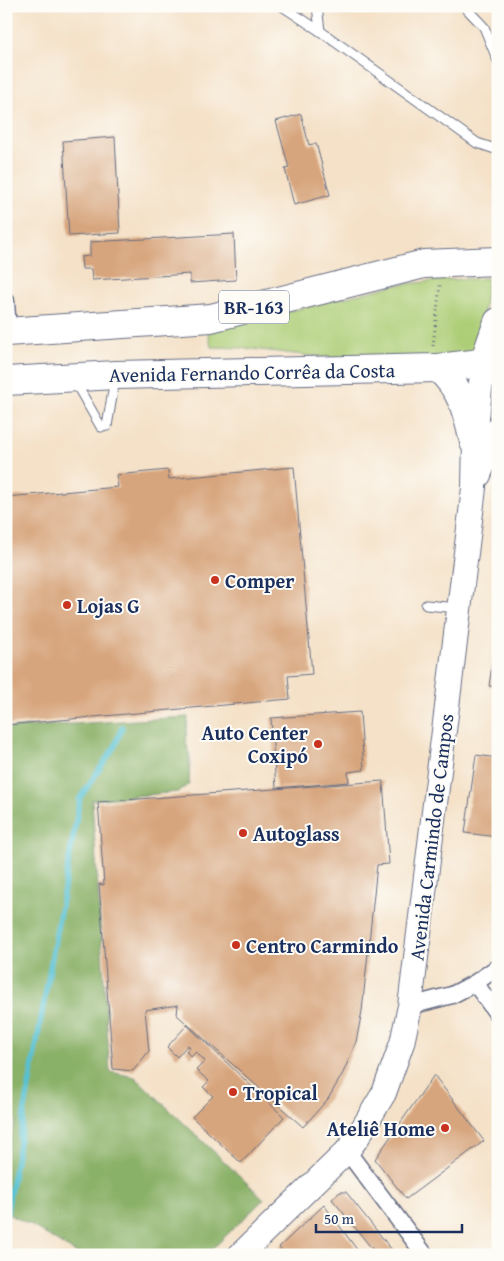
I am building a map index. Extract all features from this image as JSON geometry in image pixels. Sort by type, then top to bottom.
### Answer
[{"type":"highway","name":"BR-163","points":[[7,332],[211,318],[424,264],[498,261]]},
{"type":"highway","points":[[491,361],[498,322]]},
{"type":"highway","name":"Avenida Fernando Corrêa da Costa","points":[[6,381],[436,358],[491,361]]},
{"type":"highway","points":[[436,358],[459,392],[474,442]]},
{"type":"main road","name":"Avenida Carmindo de Campos","points":[[240,1255],[347,1151],[384,1093],[402,1043],[410,1006],[474,488],[474,442],[480,385],[491,361]]},
{"type":"main road","points":[[474,488],[498,429]]},
{"type":"street","points":[[6,301],[7,332]]},
{"type":"street","points":[[410,1006],[452,995],[498,967]]},
{"type":"street","points":[[474,983],[498,1015]]},
{"type":"street","points":[[347,1151],[425,1255]]},
{"type":"lane","points":[[282,6],[477,143],[498,150]]},
{"type":"lane","points":[[317,6],[320,31]]},
{"type":"lane","points":[[464,6],[484,27],[498,61]]},
{"type":"lane","points":[[72,378],[104,426],[116,375]]},
{"type":"lane","points":[[426,605],[459,608]]},
{"type":"path","points":[[436,358],[440,284]]},
{"type":"green space","points":[[488,278],[477,360],[336,359],[245,348],[211,347],[208,331],[396,285]]},
{"type":"green space","points":[[188,717],[186,742],[190,757],[189,784],[178,792],[92,800],[110,1072],[135,1077],[264,1199],[206,1255],[79,1255],[29,1224],[6,1213],[6,1161],[16,1119],[6,1105],[6,728]]},
{"type":"building","points":[[301,114],[309,145],[316,143],[330,195],[294,205],[285,169],[289,168],[276,121]]},
{"type":"building","points":[[115,137],[120,233],[69,236],[63,141]]},
{"type":"building","points":[[234,234],[236,280],[190,283],[190,274],[92,280],[91,269],[82,269],[81,257],[90,256],[90,242]]},
{"type":"building","points":[[294,467],[312,674],[288,676],[290,699],[6,725],[6,497],[118,487],[116,475],[168,470],[169,479]]},
{"type":"building","points":[[498,631],[498,687],[489,686]]},
{"type":"building","name":"Auto Center Coxipó","points":[[360,712],[364,770],[348,772],[349,782],[276,788],[271,718]]},
{"type":"building","points":[[476,755],[498,758],[498,837],[465,833]]},
{"type":"building","name":"Centro Carmindo","points":[[383,781],[389,864],[377,865],[362,1011],[356,1042],[343,1073],[328,1099],[303,1127],[177,1015],[178,1005],[145,1010],[149,1051],[133,1071],[113,1069],[99,884],[104,885],[98,802]]},
{"type":"building","name":"Tropical","points":[[187,1025],[284,1117],[241,1163],[192,1117],[213,1096],[203,1087],[209,1081],[196,1070],[205,1061],[196,1052],[191,1057],[186,1051],[190,1047],[188,1045],[177,1057],[167,1047]]},
{"type":"building","points":[[434,1075],[484,1141],[406,1199],[375,1159]]},
{"type":"building","points":[[340,1192],[346,1192],[396,1255],[377,1255],[332,1199]]},
{"type":"building","points":[[324,1205],[361,1255],[285,1255],[279,1247]]},
{"type":"waterway","points":[[6,1217],[80,798],[115,746],[122,727]]},
{"type":"place","name":"Comper","points":[[215,580]]},
{"type":"place","name":"Lojas G","points":[[67,605]]},
{"type":"place","name":"Auto Center Coxipó","points":[[318,744]]},
{"type":"place","name":"Autoglass","points":[[243,833]]},
{"type":"place","name":"Centro Carmindo","points":[[236,945]]},
{"type":"place","name":"Tropical","points":[[233,1092]]},
{"type":"place","name":"Ateliê Home","points":[[445,1128]]}]
